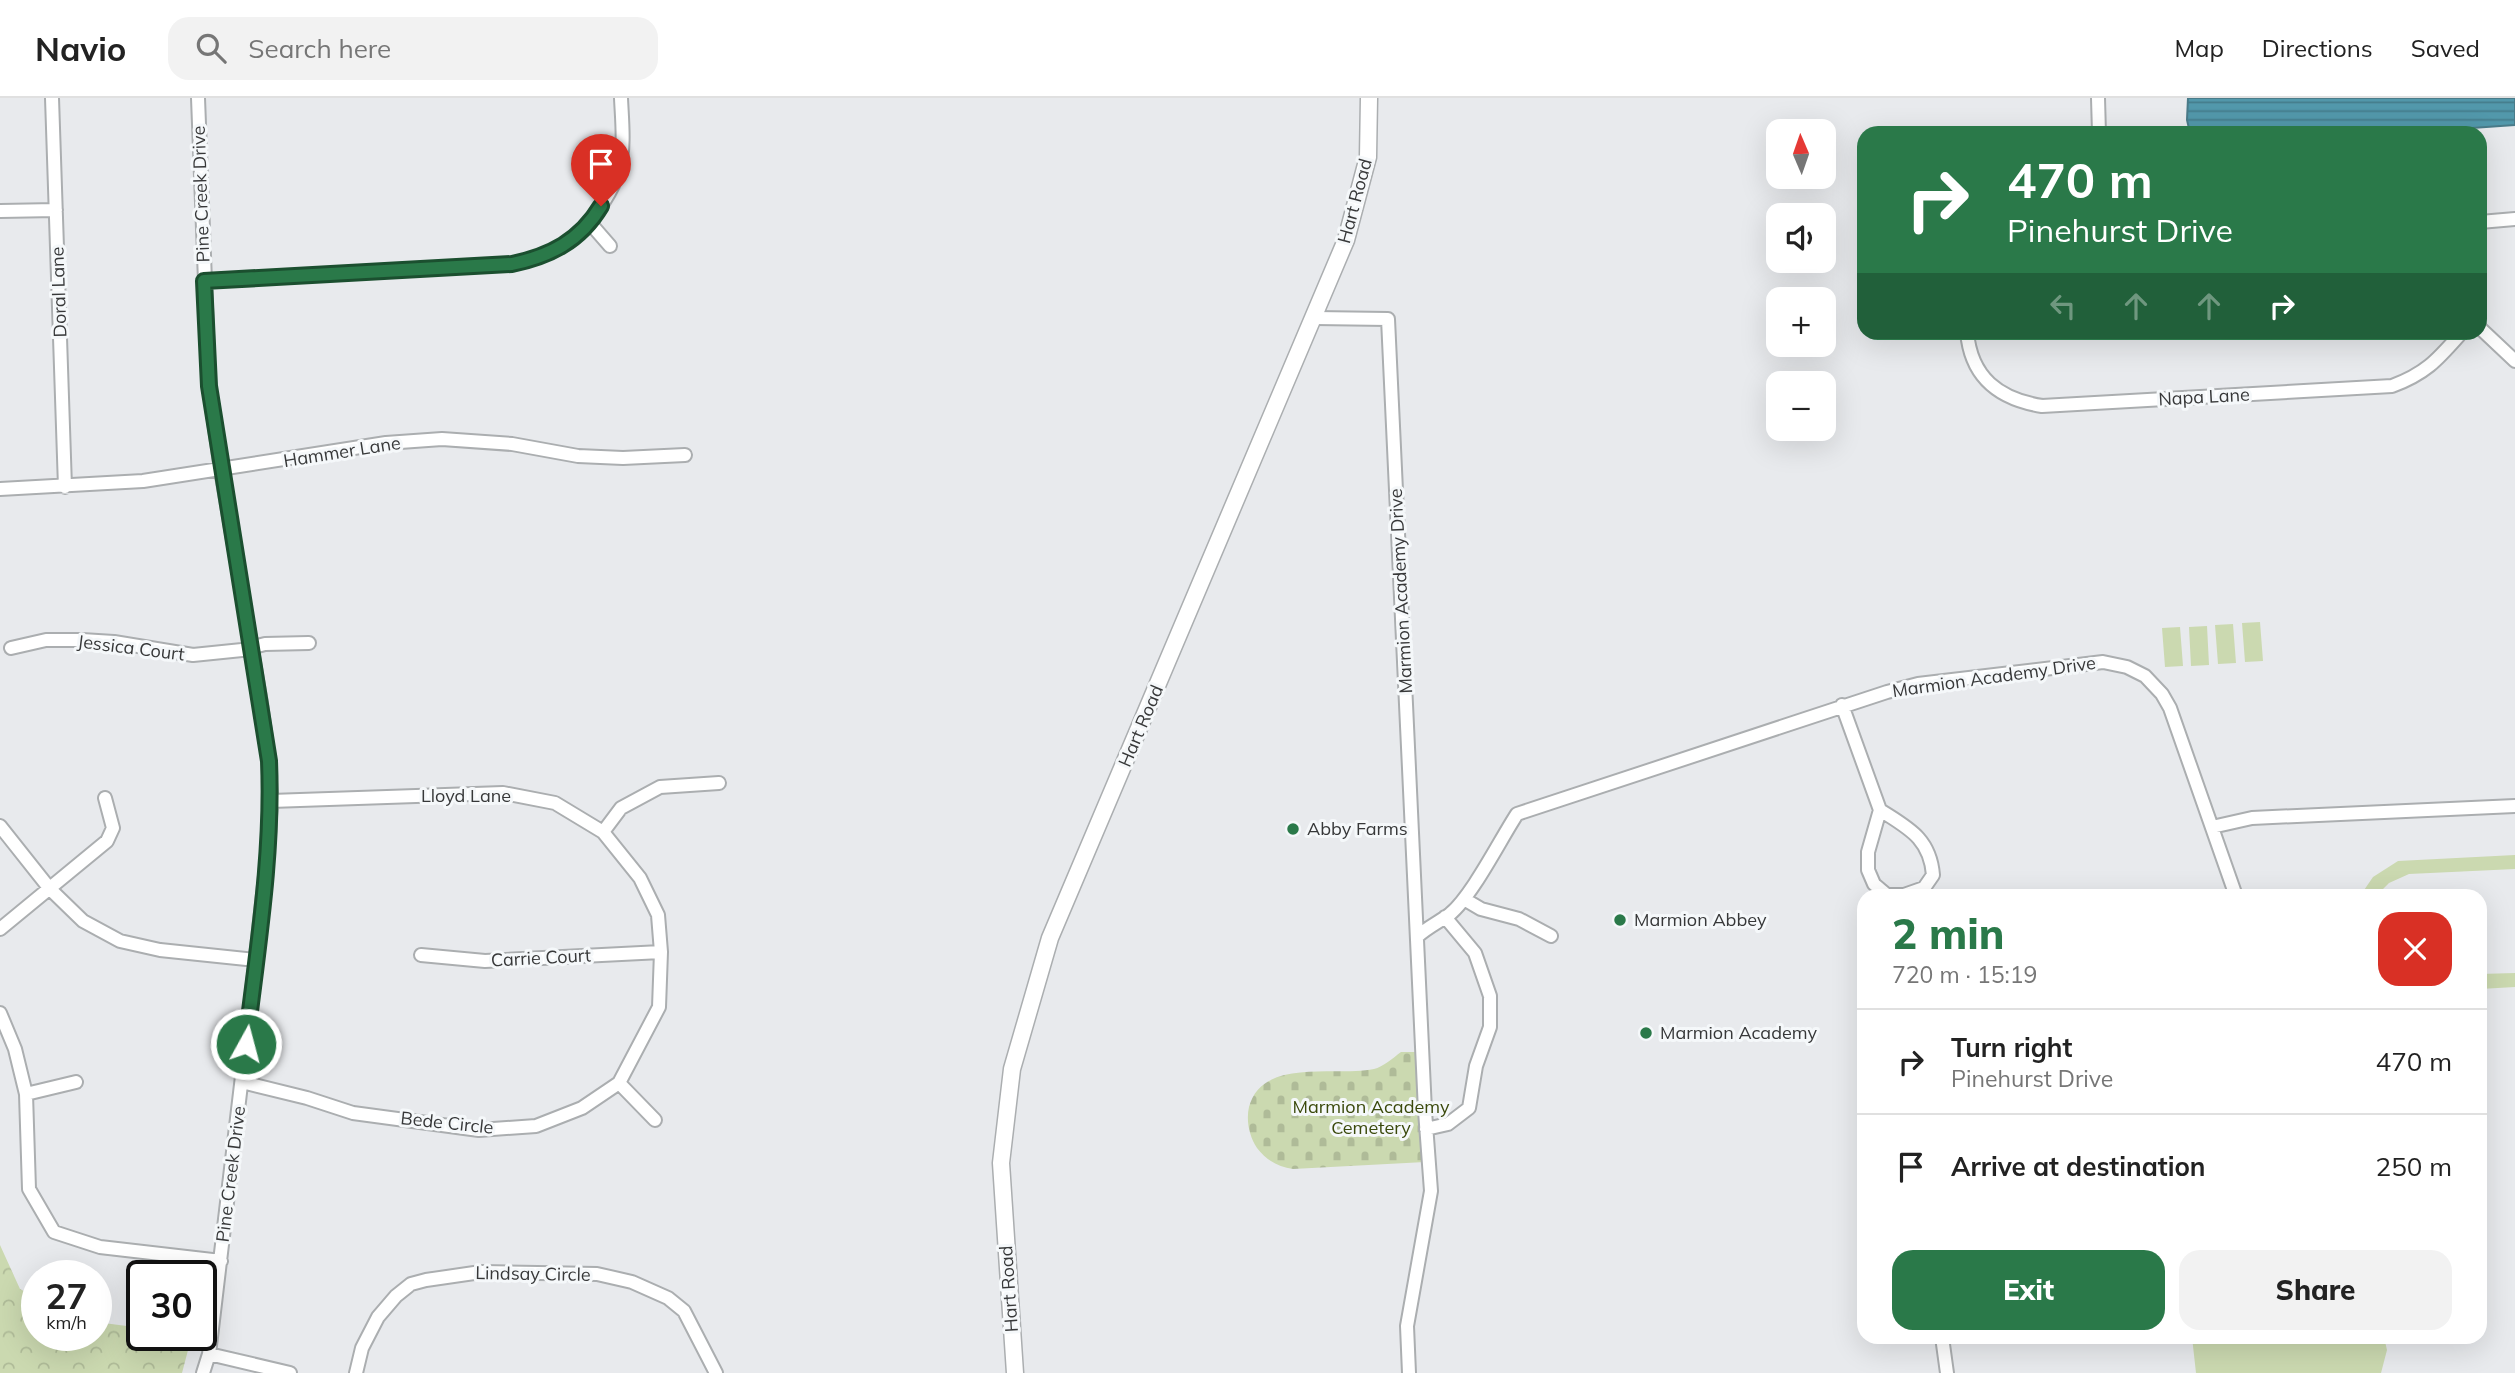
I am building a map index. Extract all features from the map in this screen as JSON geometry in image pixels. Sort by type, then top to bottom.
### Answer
[{"type":"street","name":"Doral Lane","points":[[52,98],[65,487]]},
{"type":"street","name":"Pine Creek Drive","points":[[198,98],[209,386],[269,761],[271,801],[256,960],[221,1261],[203,1373]]},
{"type":"street","points":[[204,281],[512,264],[534,260],[555,251],[575,238],[590,223],[612,190],[622,150],[621,98]]},
{"type":"street","name":"Hart Road","points":[[1015,1373],[1000,1163],[1012,1069],[1050,938],[1346,240],[1368,157],[1368,98]]},
{"type":"street","points":[[2098,98],[2099,126]]},
{"type":"street","points":[[0,211],[56,210]]},
{"type":"street","points":[[2487,221],[2515,219]]},
{"type":"street","points":[[590,223],[610,246]]},
{"type":"street","name":"Marmion Academy Drive","points":[[1315,318],[1388,319],[1431,1191],[1408,1326],[1409,1373]]},
{"type":"street","points":[[2487,335],[2515,361]]},
{"type":"street","name":"Napa Lane","points":[[1969,340],[1972,358],[1983,377],[1997,391],[2017,402],[2042,407],[2392,386],[2415,378],[2432,365],[2455,340]]},
{"type":"street","name":"Hammer Lane","points":[[0,489],[143,481],[386,443],[442,439],[512,444],[578,456],[685,456]]},
{"type":"street","name":"Jessica Court","points":[[11,648],[46,640],[114,642],[193,655],[265,644],[309,643]]},
{"type":"street","name":"Marmion Academy Drive","points":[[1418,936],[1445,917],[1464,899],[1517,814],[1897,689],[1931,682],[2103,662],[2137,670],[2154,684],[2170,708],[2234,889]]},
{"type":"street","points":[[1842,705],[1880,810],[1868,852],[1868,870],[1874,884],[1880,889]]},
{"type":"street","points":[[603,832],[621,808],[660,788],[719,783]]},
{"type":"street","name":"Lloyd Lane","points":[[271,801],[503,793],[555,803],[603,832]]},
{"type":"street","points":[[0,929],[107,841],[113,828],[105,798]]},
{"type":"street","points":[[2212,827],[2252,818],[2515,806]]},
{"type":"street","points":[[1880,810],[1923,842],[1932,857],[1933,875],[1922,889]]},
{"type":"street","points":[[0,826],[50,889],[83,921],[120,941],[160,950],[256,960]]},
{"type":"street","name":"Bede Circle","points":[[242,1082],[353,1113],[479,1130],[536,1126],[582,1108],[619,1083],[659,1007],[662,952],[658,915],[640,878],[603,832]]},
{"type":"street","points":[[1464,899],[1481,909],[1519,919],[1551,936]]},
{"type":"street","points":[[1426,1129],[1448,1124],[1469,1108],[1476,1066],[1490,1027],[1490,996],[1475,953],[1445,917]]},
{"type":"street","name":"Carrie Court","points":[[421,955],[485,961],[662,952]]},
{"type":"street","points":[[0,1013],[15,1049],[26,1094],[29,1189],[54,1232],[100,1247],[221,1261]]},
{"type":"street","points":[[26,1094],[76,1082]]},
{"type":"street","points":[[619,1083],[655,1120]]},
{"type":"street","name":"Lindsay Circle","points":[[356,1373],[362,1348],[379,1317],[396,1296],[411,1284],[481,1272],[597,1273],[632,1282],[668,1298],[684,1311],[716,1373]]},
{"type":"street","points":[[1943,1344],[1947,1373]]},
{"type":"street","points":[[208,1354],[290,1373]]},
{"type":"green space","points":[[2260,622],[2263,661],[2245,662],[2242,623]]},
{"type":"green space","points":[[2233,624],[2236,663],[2218,664],[2215,625]]},
{"type":"green space","points":[[2207,626],[2209,665],[2191,666],[2189,627]]},
{"type":"green space","points":[[2180,627],[2183,666],[2165,667],[2162,628]]},
{"type":"green space","points":[[2515,855],[2515,869],[2409,874],[2389,883],[2383,889],[2365,889],[2373,877],[2398,861]]},
{"type":"green space","points":[[2515,973],[2515,987],[2487,989],[2487,974]]},
{"type":"green space","name":"Marmion Academy Cemetery","points":[[1401,1052],[1418,1052],[1425,1162],[1293,1169],[1273,1162],[1257,1148],[1249,1128],[1249,1107],[1257,1091],[1269,1081],[1302,1072],[1374,1069]]},
{"type":"green space","points":[[0,1245],[21,1290],[21,1351],[112,1351],[112,1324],[126,1326],[126,1351],[188,1351],[182,1373],[0,1373]]},
{"type":"green space","points":[[2193,1344],[2386,1344],[2387,1350],[2381,1373],[2196,1373]]},
{"type":"water","points":[[2188,98],[2515,98],[2515,125],[2487,127],[2188,126]]},
{"type":"place","name":"Abby Farms","points":[[1293,829]]},
{"type":"place","name":"Marmion Abbey","points":[[1620,920]]},
{"type":"place","name":"Marmion Academy","points":[[1646,1033]]},
{"type":"route","points":[[246,1044],[268,849],[271,801],[269,761],[209,386],[204,281],[512,264],[534,260],[575,238],[590,223],[601,206]]}]
